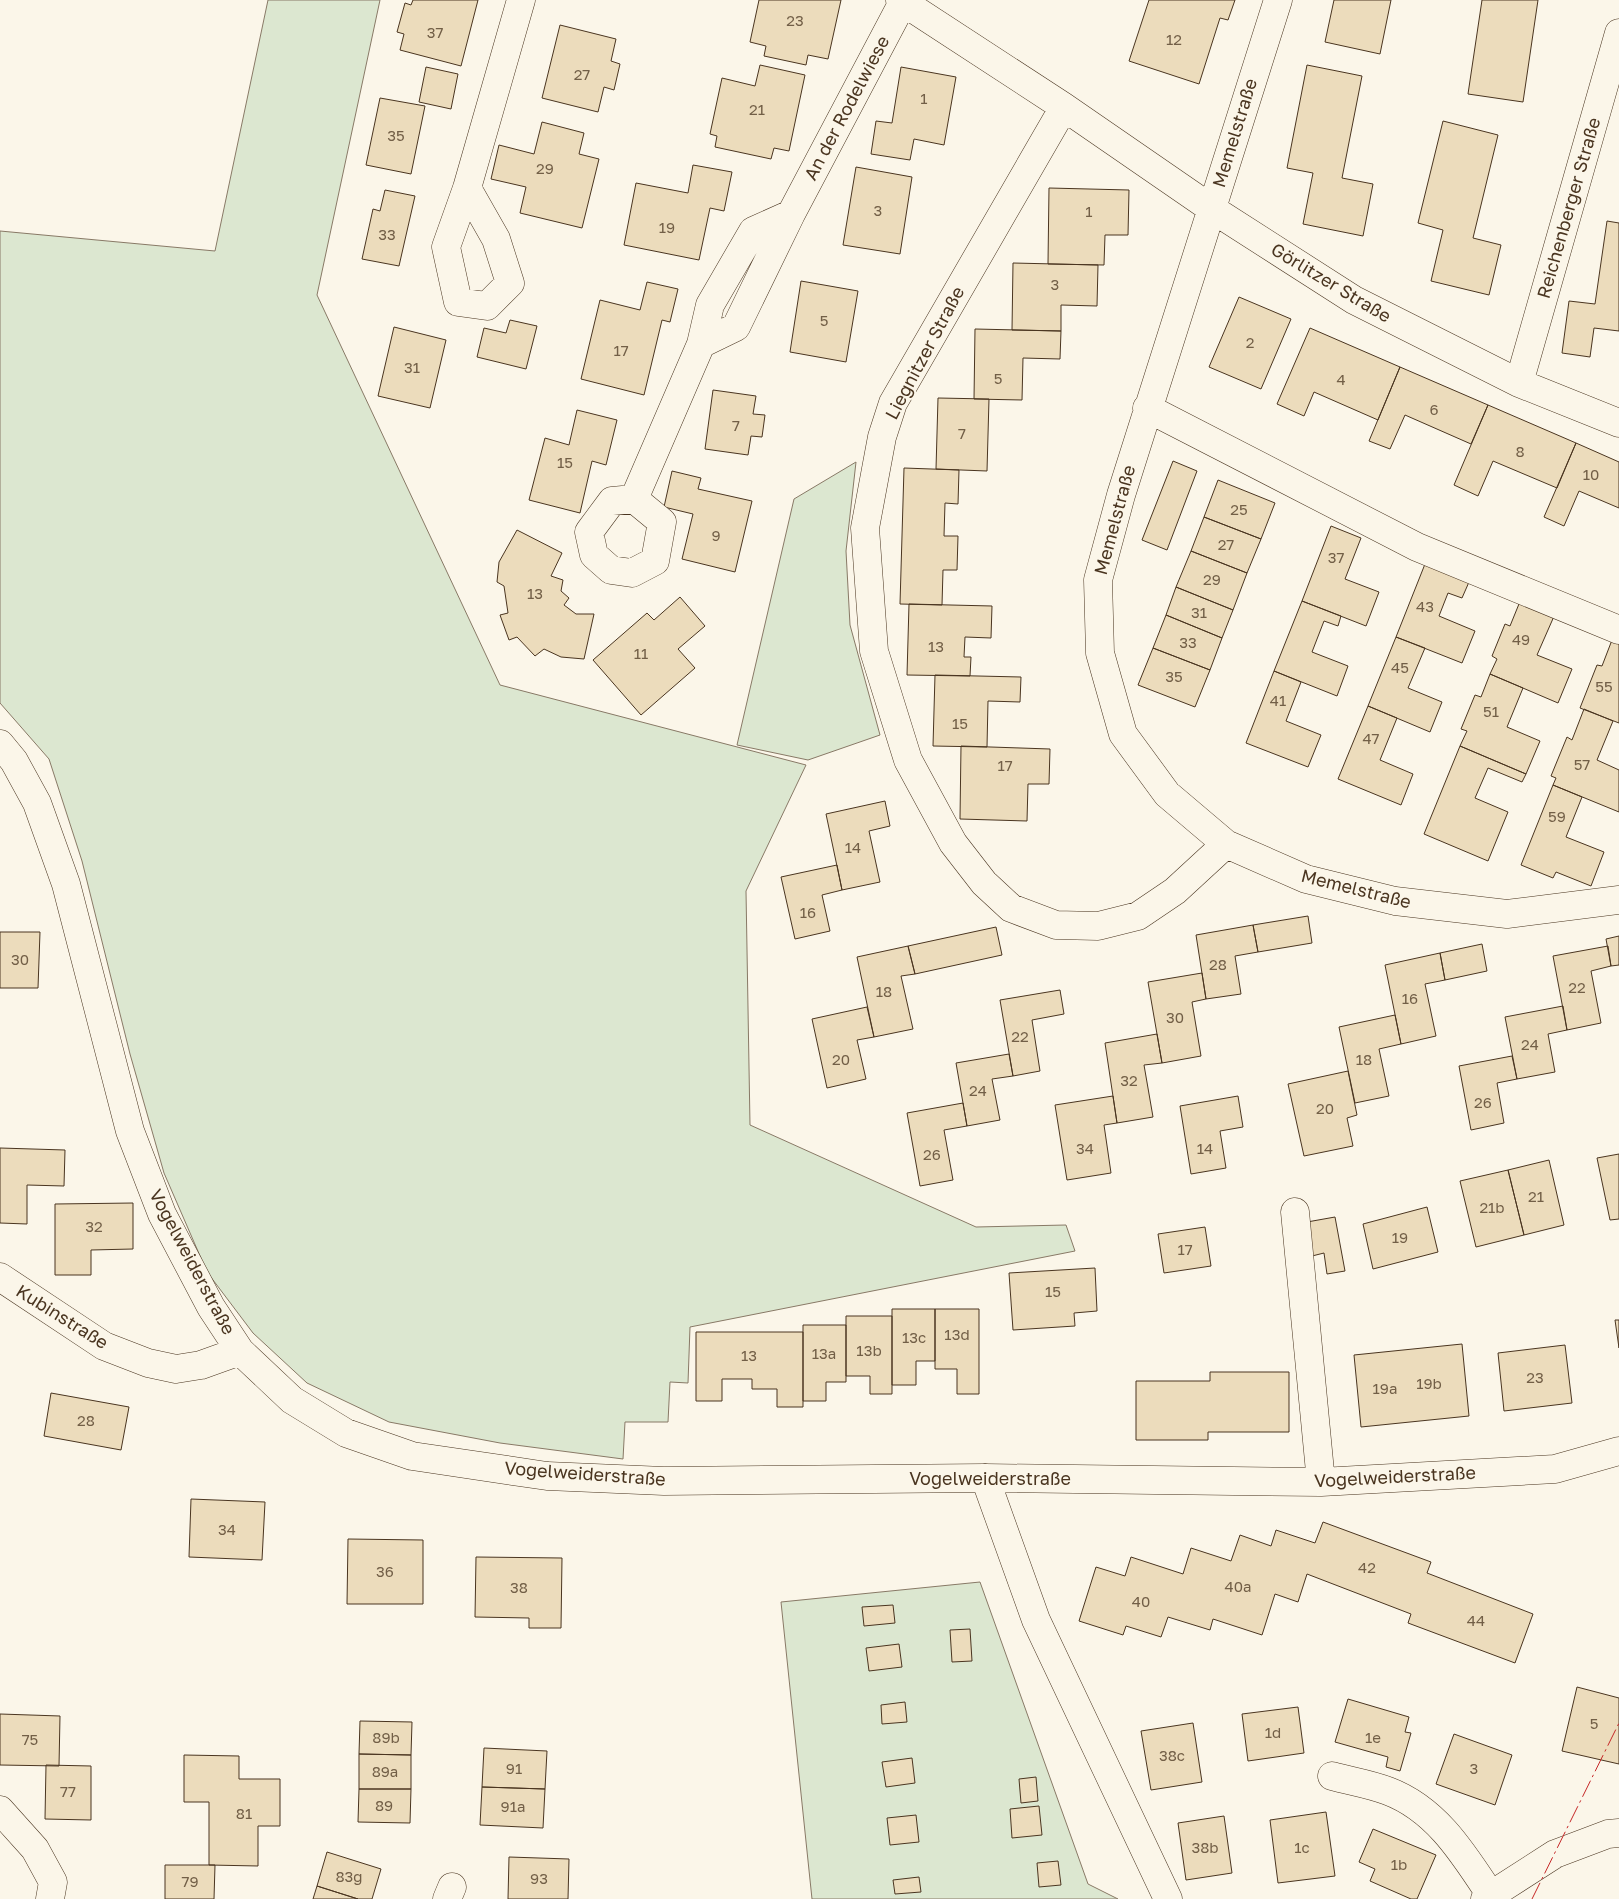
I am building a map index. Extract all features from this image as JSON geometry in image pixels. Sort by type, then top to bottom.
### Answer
[{"type":"street","points":[[467,188],[521,0]]},
{"type":"street","name":"Memelstraße","points":[[1278,0],[1120,495],[1098,580],[1100,653],[1123,734],[1167,794],[1226,844],[1306,879],[1395,901],[1508,914],[1619,900]]},
{"type":"street","name":"An der Rodelwiese","points":[[634,498],[700,344],[736,327],[790,214],[902,1],[1064,107]]},
{"type":"street","name":"Reichenberger Straße","points":[[1519,383],[1619,33]]},
{"type":"street","name":"Görlitzer Straße","points":[[1064,107],[1212,209],[1354,300],[1519,383],[1619,423]]},
{"type":"street","name":"Liegnitzer Straße","points":[[1064,107],[893,403],[882,437],[864,528],[874,651],[908,760],[953,842],[984,883],[1011,908],[1056,925],[1098,926],[1138,916],[1175,891],[1226,844]]},
{"type":"street","points":[[1148,408],[1418,547],[1619,630]]},
{"type":"street","name":"Vogelweiderstraße","points":[[0,744],[14,761],[37,803],[66,884],[130,1131],[162,1214],[211,1307],[240,1351],[292,1400],[346,1433],[412,1456],[548,1476],[664,1481],[984,1478],[1321,1482],[1555,1469],[1619,1451]]},
{"type":"street","points":[[1295,1212],[1321,1482]]},
{"type":"street","name":"Kubinstraße","points":[[0,1278],[104,1346],[148,1363],[176,1369],[201,1365],[240,1351]]},
{"type":"street","points":[[984,1478],[1036,1620],[1168,1899]]},
{"type":"street","points":[[1332,1776],[1389,1791],[1425,1811],[1455,1840],[1487,1896],[1555,1854],[1608,1834],[1619,1833]]},
{"type":"street","points":[[0,1810],[35,1849],[53,1882],[50,1899]]},
{"type":"green space","points":[[268,0],[380,0],[317,295],[500,685],[806,765],[746,891],[750,1125],[976,1227],[1066,1225],[1075,1251],[690,1327],[688,1383],[670,1382],[668,1422],[625,1422],[623,1459],[500,1443],[389,1422],[307,1383],[253,1333],[207,1272],[164,1173],[130,1054],[82,861],[49,759],[0,703],[0,231],[215,251]]},
{"type":"green space","points":[[856,462],[846,551],[850,625],[880,735],[808,760],[737,745],[794,499]]},
{"type":"green space","points":[[980,1582],[1088,1884],[1118,1899],[812,1899],[781,1602]]},
{"type":"building","points":[[413,0],[478,0],[461,66],[400,50],[404,34],[397,32],[405,3],[411,5]]},
{"type":"building","points":[[759,0],[841,0],[828,59],[808,55],[806,65],[764,56],[766,46],[750,42]]},
{"type":"building","points":[[1149,0],[1235,0],[1228,20],[1220,18],[1199,84],[1129,61]]},
{"type":"building","points":[[1334,0],[1391,0],[1380,54],[1325,42]]},
{"type":"building","points":[[1482,0],[1538,0],[1523,102],[1468,94]]},
{"type":"building","points":[[560,25],[616,39],[611,61],[620,64],[614,90],[604,87],[598,112],[542,98]]},
{"type":"building","points":[[760,65],[805,75],[789,151],[774,148],[771,159],[715,147],[717,136],[710,134],[722,78],[755,86]]},
{"type":"building","points":[[1307,65],[1362,76],[1342,178],[1373,184],[1363,236],[1303,224],[1313,173],[1287,168]]},
{"type":"building","points":[[426,67],[458,74],[451,109],[419,102]]},
{"type":"building","points":[[901,67],[956,77],[944,145],[914,139],[910,160],[871,154],[876,121],[892,123]]},
{"type":"building","points":[[380,98],[425,106],[411,174],[366,165]]},
{"type":"building","points":[[1443,121],[1498,135],[1473,238],[1501,245],[1489,295],[1431,281],[1443,230],[1418,223]]},
{"type":"building","points":[[542,122],[584,133],[579,154],[599,159],[582,228],[520,213],[526,187],[491,179],[499,145],[534,154]]},
{"type":"building","points":[[693,165],[732,172],[724,211],[710,208],[699,260],[624,245],[636,183],[688,193]]},
{"type":"building","points":[[856,167],[912,177],[900,254],[843,245]]},
{"type":"building","points":[[1049,188],[1129,190],[1128,235],[1105,235],[1104,265],[1048,264]]},
{"type":"building","points":[[385,190],[415,196],[399,266],[362,259],[373,209],[380,211]]},
{"type":"building","points":[[1607,221],[1619,223],[1619,331],[1594,328],[1590,357],[1562,353],[1569,301],[1595,304]]},
{"type":"building","points":[[1013,263],[1098,265],[1097,306],[1061,305],[1061,331],[1012,330]]},
{"type":"building","points":[[801,281],[858,291],[846,362],[790,352]]},
{"type":"building","points":[[647,282],[678,289],[670,322],[662,320],[644,395],[581,379],[600,300],[640,310]]},
{"type":"building","points":[[1239,297],[1291,319],[1261,389],[1209,367]]},
{"type":"building","points":[[510,320],[537,326],[526,369],[477,357],[484,328],[506,333]]},
{"type":"building","points":[[394,327],[446,340],[430,408],[378,396]]},
{"type":"building","points":[[1310,328],[1400,367],[1378,420],[1314,392],[1304,416],[1277,404]]},
{"type":"building","points":[[975,329],[1061,331],[1060,359],[1023,358],[1022,400],[974,399]]},
{"type":"building","points":[[1400,367],[1488,405],[1471,444],[1405,415],[1390,449],[1369,441]]},
{"type":"building","points":[[713,390],[756,396],[753,414],[765,415],[762,437],[751,436],[748,455],[705,449]]},
{"type":"building","points":[[938,398],[989,399],[987,471],[936,469]]},
{"type":"building","points":[[1488,405],[1576,443],[1557,488],[1493,461],[1478,496],[1454,485]]},
{"type":"building","points":[[577,410],[617,420],[606,465],[592,461],[580,513],[529,500],[545,438],[569,445]]},
{"type":"building","points":[[1576,443],[1619,462],[1619,508],[1579,491],[1564,526],[1544,517]]},
{"type":"building","points":[[1173,461],[1197,471],[1167,550],[1142,540]]},
{"type":"building","points":[[904,468],[959,470],[958,504],[945,503],[944,536],[958,536],[957,570],[943,570],[942,605],[900,604]]},
{"type":"building","points":[[672,471],[701,478],[698,489],[752,501],[735,572],[682,559],[693,514],[664,507]]},
{"type":"building","points":[[1218,480],[1275,503],[1261,539],[1204,517]]},
{"type":"building","points":[[1204,517],[1261,539],[1247,573],[1191,551]]},
{"type":"building","points":[[1331,526],[1361,538],[1345,579],[1379,592],[1366,626],[1302,601]]},
{"type":"building","points":[[517,530],[562,553],[551,576],[563,580],[561,591],[569,598],[564,605],[576,614],[594,614],[584,659],[561,657],[544,649],[535,656],[517,637],[509,640],[500,615],[508,613],[504,586],[497,582],[499,562]]},
{"type":"building","points":[[1191,551],[1247,573],[1233,610],[1176,587]]},
{"type":"building","points":[[1425,564],[1469,582],[1462,598],[1448,593],[1439,616],[1475,631],[1462,663],[1396,637]]},
{"type":"building","points":[[1176,587],[1233,610],[1222,638],[1166,615]]},
{"type":"building","points":[[680,597],[705,626],[678,649],[695,668],[641,715],[593,660],[647,613],[654,620]]},
{"type":"building","points":[[1521,599],[1555,614],[1537,655],[1572,669],[1558,703],[1490,674],[1497,659],[1492,656],[1505,624],[1510,626]]},
{"type":"building","points":[[1302,601],[1341,616],[1338,626],[1324,621],[1312,652],[1348,666],[1337,696],[1274,671]]},
{"type":"building","points":[[909,604],[992,606],[991,638],[965,637],[964,657],[971,657],[970,676],[907,675]]},
{"type":"building","points":[[1166,615],[1222,638],[1210,670],[1153,648]]},
{"type":"building","points":[[1396,637],[1425,648],[1408,688],[1442,702],[1430,732],[1368,706]]},
{"type":"building","points":[[1612,640],[1619,643],[1619,723],[1580,708],[1597,665],[1602,666]]},
{"type":"building","points":[[1153,648],[1210,670],[1195,707],[1138,685]]},
{"type":"building","points":[[1274,671],[1301,682],[1286,721],[1321,735],[1308,767],[1246,743]]},
{"type":"building","points":[[1490,674],[1523,688],[1507,727],[1540,741],[1526,774],[1460,746],[1467,731],[1461,729],[1475,695],[1481,697]]},
{"type":"building","points":[[935,675],[1021,677],[1020,702],[988,701],[987,747],[933,746]]},
{"type":"building","points":[[1368,706],[1397,718],[1380,760],[1413,774],[1401,805],[1338,779]]},
{"type":"building","points":[[1584,709],[1613,721],[1597,760],[1619,770],[1619,812],[1553,785],[1556,778],[1551,776],[1567,737],[1572,740]]},
{"type":"building","points":[[961,746],[1050,749],[1049,784],[1028,784],[1027,821],[960,819]]},
{"type":"building","points":[[1460,746],[1526,774],[1522,782],[1488,768],[1475,798],[1508,812],[1488,861],[1424,834]]},
{"type":"building","points":[[1553,785],[1582,797],[1566,837],[1604,852],[1591,886],[1556,872],[1553,878],[1521,865]]},
{"type":"building","points":[[885,801],[890,826],[869,831],[880,882],[842,890],[826,814]]},
{"type":"building","points":[[837,865],[842,890],[822,895],[830,931],[795,939],[781,877]]},
{"type":"building","points":[[1308,916],[1312,943],[1258,952],[1253,925]]},
{"type":"building","points":[[1253,925],[1258,952],[1235,956],[1241,994],[1206,999],[1196,935]]},
{"type":"building","points":[[996,927],[1002,955],[915,974],[908,946]]},
{"type":"building","points":[[0,932],[40,932],[38,988],[0,988]]},
{"type":"building","points":[[1619,936],[1619,965],[1611,966],[1606,939]]},
{"type":"building","points":[[1482,944],[1487,971],[1445,980],[1440,953]]},
{"type":"building","points":[[908,946],[915,974],[901,976],[913,1029],[874,1037],[857,957]]},
{"type":"building","points":[[1608,946],[1611,966],[1591,971],[1601,1023],[1567,1030],[1553,956]]},
{"type":"building","points":[[1440,953],[1445,980],[1425,984],[1436,1036],[1401,1044],[1385,965]]},
{"type":"building","points":[[1202,973],[1206,999],[1192,1002],[1201,1056],[1162,1063],[1148,982]]},
{"type":"building","points":[[1060,990],[1064,1014],[1032,1020],[1040,1071],[1013,1076],[1000,1000]]},
{"type":"building","points":[[1563,1006],[1567,1030],[1548,1034],[1555,1072],[1517,1079],[1505,1017]]},
{"type":"building","points":[[867,1007],[874,1037],[857,1040],[866,1079],[827,1088],[812,1019]]},
{"type":"building","points":[[1395,1015],[1401,1044],[1379,1049],[1389,1096],[1355,1103],[1339,1027]]},
{"type":"building","points":[[1157,1034],[1162,1063],[1144,1065],[1153,1117],[1117,1123],[1105,1043]]},
{"type":"building","points":[[1009,1054],[1013,1076],[992,1079],[1000,1120],[967,1126],[956,1063]]},
{"type":"building","points":[[1512,1056],[1517,1079],[1497,1083],[1504,1123],[1471,1130],[1459,1066]]},
{"type":"building","points":[[1348,1071],[1357,1115],[1347,1118],[1353,1146],[1304,1156],[1288,1084]]},
{"type":"building","points":[[1113,1096],[1117,1123],[1104,1125],[1111,1173],[1067,1180],[1055,1105]]},
{"type":"building","points":[[1238,1096],[1243,1127],[1220,1131],[1226,1168],[1191,1174],[1180,1106]]},
{"type":"building","points":[[963,1103],[967,1126],[944,1130],[953,1180],[920,1186],[907,1113]]},
{"type":"building","points":[[0,1148],[65,1150],[64,1186],[27,1185],[27,1224],[0,1223]]},
{"type":"building","points":[[1619,1154],[1619,1219],[1610,1220],[1597,1158]]},
{"type":"building","points":[[1549,1160],[1564,1225],[1524,1235],[1508,1170]]},
{"type":"building","points":[[1508,1170],[1524,1235],[1476,1247],[1460,1181]]},
{"type":"building","points":[[133,1203],[133,1249],[91,1250],[91,1275],[55,1275],[55,1204]]},
{"type":"building","points":[[1427,1207],[1438,1252],[1373,1269],[1363,1224]]},
{"type":"building","points":[[1335,1217],[1345,1271],[1327,1274],[1324,1253],[1312,1256],[1307,1222]]},
{"type":"building","points":[[1205,1227],[1211,1266],[1164,1273],[1158,1234]]},
{"type":"building","points":[[1095,1268],[1097,1311],[1074,1313],[1075,1326],[1013,1330],[1009,1273]]},
{"type":"building","points":[[892,1309],[935,1309],[935,1361],[916,1361],[916,1385],[892,1385]]},
{"type":"building","points":[[935,1309],[979,1309],[979,1394],[957,1394],[957,1369],[935,1369]]},
{"type":"building","points":[[846,1316],[892,1316],[892,1394],[870,1394],[870,1376],[846,1376]]},
{"type":"building","points":[[1615,1320],[1619,1320],[1619,1348]]},
{"type":"building","points":[[803,1325],[846,1325],[846,1382],[826,1382],[826,1401],[803,1401]]},
{"type":"building","points":[[696,1332],[803,1332],[803,1407],[777,1407],[777,1389],[752,1389],[752,1379],[722,1379],[722,1401],[696,1401]]},
{"type":"building","points":[[1462,1344],[1469,1416],[1361,1427],[1354,1355]]},
{"type":"building","points":[[1565,1345],[1572,1403],[1504,1411],[1498,1353]]},
{"type":"building","points":[[1210,1372],[1289,1372],[1289,1432],[1208,1432],[1208,1440],[1136,1440],[1136,1381],[1210,1381]]},
{"type":"building","points":[[51,1393],[129,1407],[121,1450],[44,1436]]},
{"type":"building","points":[[191,1499],[265,1502],[262,1560],[189,1557]]},
{"type":"building","points":[[1323,1522],[1431,1562],[1427,1573],[1533,1614],[1515,1663],[1408,1623],[1411,1614],[1307,1574],[1298,1602],[1275,1594],[1262,1635],[1213,1619],[1210,1630],[1168,1617],[1161,1637],[1126,1626],[1123,1635],[1079,1621],[1096,1567],[1125,1576],[1131,1557],[1183,1574],[1191,1548],[1231,1561],[1240,1535],[1271,1546],[1276,1530],[1315,1543]]},
{"type":"building","points":[[348,1539],[423,1540],[423,1604],[347,1604]]},
{"type":"building","points":[[476,1557],[562,1558],[561,1628],[529,1628],[529,1618],[475,1617]]},
{"type":"building","points":[[893,1605],[895,1623],[864,1626],[862,1607]]},
{"type":"building","points":[[970,1629],[972,1661],[952,1662],[950,1630]]},
{"type":"building","points":[[899,1644],[902,1667],[869,1671],[866,1648]]},
{"type":"building","points":[[1577,1687],[1619,1698],[1619,1764],[1562,1751]]},
{"type":"building","points":[[1348,1699],[1409,1717],[1405,1732],[1411,1733],[1400,1771],[1386,1767],[1388,1757],[1335,1742]]},
{"type":"building","points":[[905,1702],[907,1722],[882,1724],[881,1705]]},
{"type":"building","points":[[1298,1707],[1304,1753],[1248,1761],[1242,1714]]},
{"type":"building","points":[[0,1714],[60,1716],[59,1766],[0,1765]]},
{"type":"building","points":[[360,1721],[412,1722],[411,1755],[359,1754]]},
{"type":"building","points":[[1193,1723],[1202,1782],[1151,1790],[1141,1731]]},
{"type":"building","points":[[1454,1734],[1512,1755],[1495,1805],[1436,1784]]},
{"type":"building","points":[[484,1748],[547,1751],[545,1789],[482,1787]]},
{"type":"building","points":[[359,1754],[411,1755],[411,1789],[359,1789]]},
{"type":"building","points":[[184,1755],[239,1756],[239,1779],[280,1779],[280,1826],[258,1826],[258,1866],[209,1865],[209,1802],[184,1802]]},
{"type":"building","points":[[912,1758],[915,1783],[886,1787],[882,1762]]},
{"type":"building","points":[[46,1765],[91,1766],[91,1820],[45,1819]]},
{"type":"building","points":[[1036,1777],[1038,1801],[1021,1803],[1019,1779]]},
{"type":"building","points":[[482,1787],[545,1789],[543,1828],[480,1825]]},
{"type":"building","points":[[359,1789],[411,1789],[410,1823],[358,1822]]},
{"type":"building","points":[[1039,1806],[1042,1835],[1012,1838],[1010,1809]]},
{"type":"building","points":[[1326,1812],[1335,1876],[1278,1883],[1270,1820]]},
{"type":"building","points":[[916,1815],[919,1842],[890,1845],[887,1818]]},
{"type":"building","points":[[1224,1816],[1232,1873],[1186,1880],[1178,1823]]},
{"type":"building","points":[[1373,1829],[1436,1855],[1417,1899],[1411,1899],[1370,1881],[1375,1869],[1359,1862]]},
{"type":"building","points":[[327,1852],[381,1869],[372,1899],[358,1899],[317,1886]]},
{"type":"building","points":[[509,1857],[569,1859],[568,1899],[508,1899]]},
{"type":"building","points":[[1058,1861],[1061,1885],[1039,1887],[1037,1863]]},
{"type":"building","points":[[165,1865],[215,1865],[214,1899],[165,1899]]},
{"type":"building","points":[[919,1877],[921,1892],[895,1894],[893,1880]]},
{"type":"building","points":[[317,1886],[358,1899],[313,1899]]},
{"type":"power","points":[[1532,1899],[1619,1723]]}]
